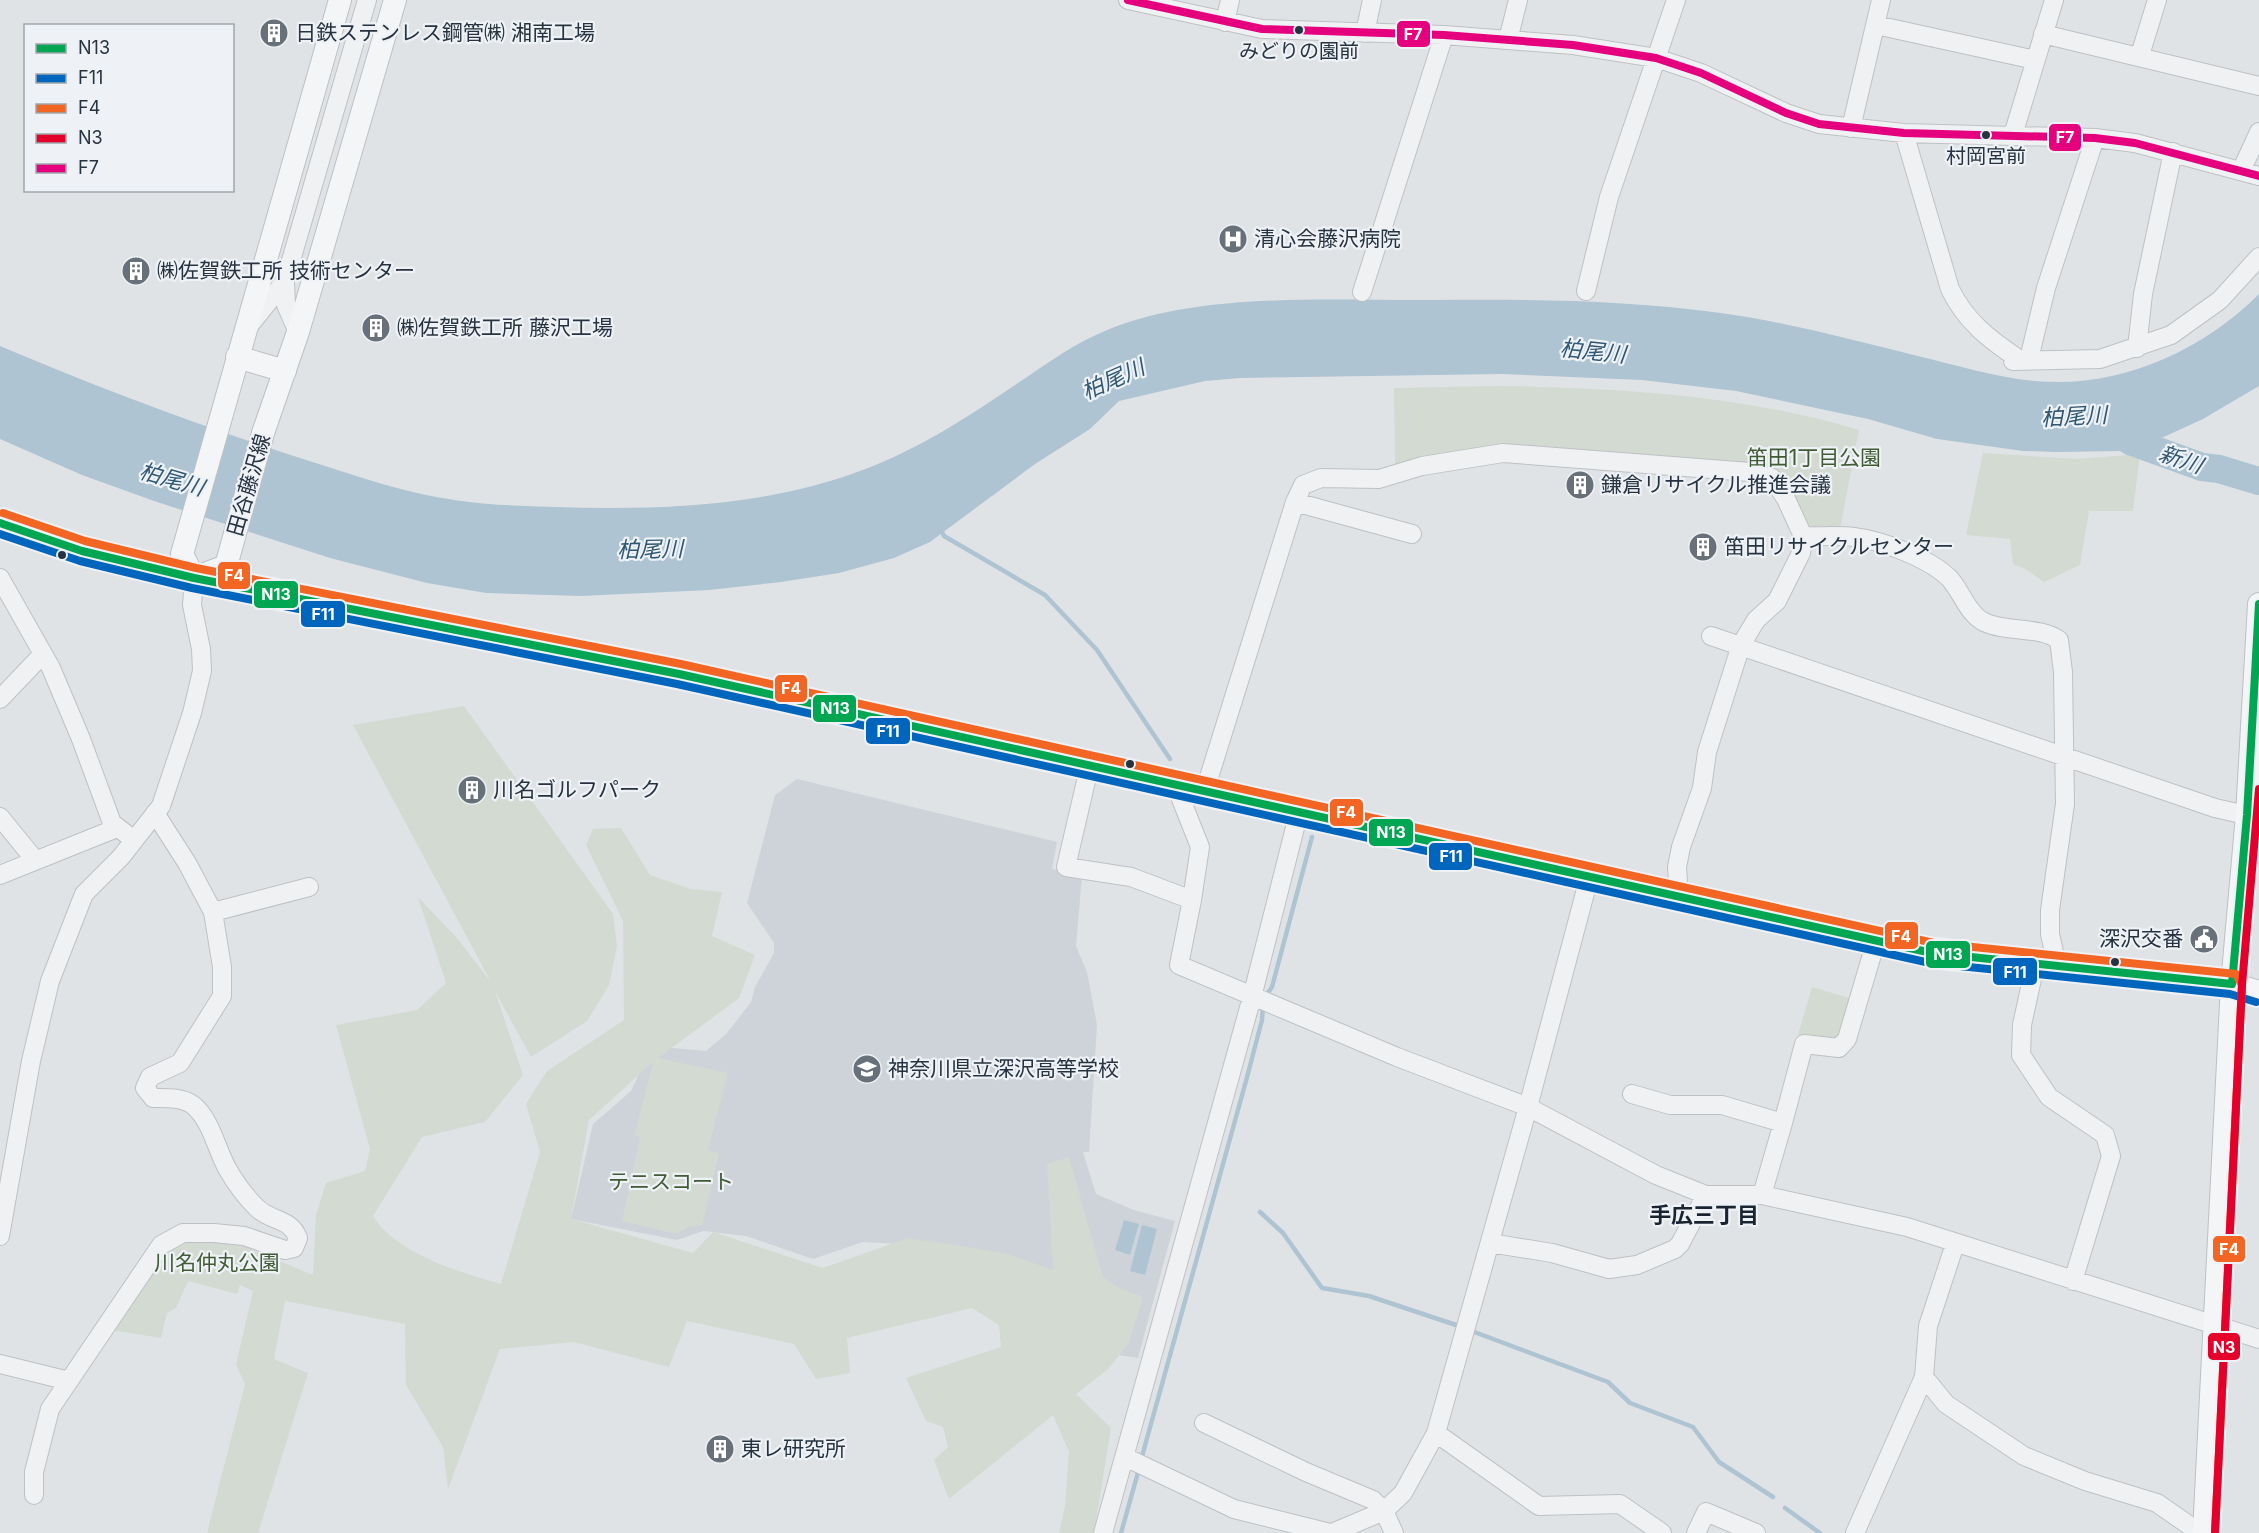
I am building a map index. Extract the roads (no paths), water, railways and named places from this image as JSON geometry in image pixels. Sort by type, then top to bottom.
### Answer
[{"type":"main road","points":[[194,578],[182,554],[189,523],[340,0]]},
{"type":"main road","name":"田谷藤沢線","points":[[194,578],[226,566],[263,433],[298,332],[395,0]]},
{"type":"main road","points":[[237,357],[285,371]]},
{"type":"main road","points":[[0,523],[82,551],[194,578],[679,674],[1876,941],[1932,952],[2232,984],[2259,992]]},
{"type":"main road","points":[[2202,1533],[2232,984],[2253,816],[2259,604]]},
{"type":"street","points":[[298,332],[286,305],[285,281],[367,0]]},
{"type":"street","points":[[1128,0],[1262,29],[1444,35],[1573,45],[1656,58],[1701,73],[1802,119],[1851,128],[1904,133],[2096,138],[2135,143],[2259,176]]},
{"type":"street","points":[[1225,22],[1230,0]]},
{"type":"street","points":[[1365,33],[1372,0]]},
{"type":"street","points":[[1508,40],[1518,0]]},
{"type":"street","points":[[1586,291],[1609,197],[1676,0]]},
{"type":"street","points":[[1851,128],[1881,0]]},
{"type":"street","points":[[2013,135],[2054,0]]},
{"type":"street","points":[[2140,55],[2157,0]]},
{"type":"street","points":[[1876,26],[2035,60]]},
{"type":"street","points":[[2043,34],[2140,55],[2259,86]]},
{"type":"street","points":[[1362,292],[1444,35]]},
{"type":"street","points":[[2241,171],[2259,132]]},
{"type":"street","points":[[1904,133],[1950,289],[1960,310],[1976,328],[2021,360],[2044,362],[2100,359],[2171,335],[2198,318],[2220,300],[2259,257]]},
{"type":"street","points":[[2021,360],[2096,138]]},
{"type":"street","points":[[2137,348],[2143,294],[2173,152]]},
{"type":"street","points":[[243,335],[285,281]]},
{"type":"street","points":[[1205,790],[1295,501],[1303,485],[1321,478],[1379,478],[1422,466],[1513,454],[1750,472],[1772,478],[1786,499],[1803,536],[1801,553],[1777,601],[1756,620],[1741,645],[1707,752],[1702,788],[1681,847],[1677,867],[1679,897]]},
{"type":"street","points":[[1295,501],[1412,534]]},
{"type":"street","points":[[1803,536],[1854,537],[1927,561],[1952,581],[1974,615],[1984,621],[2007,629],[2051,634],[2059,640],[2063,672],[2065,804],[2050,910],[2046,965],[2020,1035],[2021,1055],[2049,1096],[2105,1135],[2111,1156],[2073,1281]]},
{"type":"street","points":[[0,578],[68,708],[112,823],[134,840]]},
{"type":"street","points":[[0,1236],[31,1060],[50,981],[84,894],[134,840],[165,796],[192,713],[202,671],[201,649],[192,605],[194,578]]},
{"type":"street","points":[[1712,636],[2065,754],[2216,808],[2253,816]]},
{"type":"street","points":[[0,699],[42,655]]},
{"type":"street","points":[[1090,764],[1066,867],[1131,877],[1192,900]]},
{"type":"street","points":[[1175,784],[1200,847],[1179,965],[1252,997],[1528,1107],[1656,1175],[1706,1195],[1762,1195],[1908,1227],[1955,1244],[2259,1339]]},
{"type":"street","points":[[1103,1533],[1185,1230],[1252,997],[1299,812]]},
{"type":"street","points":[[34,1495],[34,1472],[50,1409],[161,1245],[183,1233],[214,1233],[244,1236],[285,1250],[294,1248],[298,1238],[294,1229],[281,1219],[268,1216],[256,1208],[228,1171],[203,1116],[191,1104],[175,1098],[153,1098],[145,1088],[150,1077],[160,1070],[180,1063],[222,996],[222,968],[213,912],[187,863],[155,813]]},
{"type":"street","points":[[0,817],[35,860]]},
{"type":"street","points":[[0,876],[117,828]]},
{"type":"street","points":[[1125,1457],[1234,1509],[1331,1533],[1384,1511],[1403,1493],[1436,1432],[1528,1107],[1589,878]]},
{"type":"street","points":[[213,912],[309,887]]},
{"type":"street","points":[[1762,1195],[1804,1044],[1839,1048],[1847,1040],[1876,941]]},
{"type":"street","points":[[1632,1094],[1670,1105],[1722,1105],[1783,1123]]},
{"type":"street","points":[[1490,1243],[1552,1252],[1609,1269],[1620,1269],[1674,1249],[1680,1244],[1706,1195]]},
{"type":"street","points":[[1855,1533],[1924,1377],[1928,1326],[1955,1244]]},
{"type":"street","points":[[0,1364],[69,1381]]},
{"type":"street","points":[[1924,1377],[1946,1404],[2024,1456],[2085,1481],[2157,1503],[2202,1533]]},
{"type":"street","points":[[1204,1423],[1373,1500],[1384,1511],[1394,1533]]},
{"type":"street","points":[[1436,1432],[1539,1506],[1620,1504],[1662,1533]]},
{"type":"street","points":[[1696,1533],[1706,1512],[1756,1533]]},
{"type":"water","name":"柏尾川","points":[[2259,294],[2259,386],[2203,419],[2144,446],[2121,451],[2023,451],[1937,439],[1868,419],[1736,391],[1642,380],[1501,374],[1240,378],[1205,381],[1119,401],[1090,429],[1035,464],[930,542],[894,558],[839,573],[709,590],[581,596],[486,593],[427,583],[330,558],[154,501],[82,475],[0,439],[0,346],[186,419],[300,458],[410,491],[458,501],[506,505],[632,508],[709,504],[786,492],[823,483],[881,463],[940,433],[1085,340],[1133,321],[1218,304],[1308,300],[1507,300],[1650,305],[1770,321],[1990,374],[2034,381],[2065,382],[2096,379],[2156,362],[2211,333]]},
{"type":"water","points":[[1124,1220],[1139,1224],[1130,1255],[1115,1250]]},
{"type":"water","points":[[1142,1225],[1157,1229],[1145,1275],[1130,1271]]},
{"type":"waterway","name":"新川","points":[[2120,418],[2130,441],[2202,467],[2219,469],[2259,481]]},
{"type":"waterway","points":[[940,528],[944,536],[1045,595],[1097,650],[1170,759]]},
{"type":"waterway","points":[[1265,997],[1272,987],[1312,837]]},
{"type":"waterway","points":[[1141,1460],[1246,1081],[1262,1020],[1263,1005]]},
{"type":"waterway","points":[[1260,1212],[1283,1233],[1322,1288],[1369,1296],[1462,1327]]},
{"type":"waterway","points":[[1469,1330],[1608,1382],[1630,1403],[1693,1427],[1719,1462],[1773,1497]]},
{"type":"waterway","points":[[1121,1533],[1139,1469]]},
{"type":"waterway","points":[[1785,1508],[1820,1533]]},
{"type":"place","name":"みどりの園前","points":[[1299,30]]},
{"type":"place","name":"日鉄ステンレス鋼管㈱ 湘南工場","points":[[274,33]]},
{"type":"place","name":"村岡宮前","points":[[1986,135]]},
{"type":"place","name":"清心会藤沢病院","points":[[1233,239]]},
{"type":"place","name":"㈱佐賀鉄工所 技術センター","points":[[136,271]]},
{"type":"place","name":"㈱佐賀鉄工所 藤沢工場","points":[[376,328]]},
{"type":"place","name":"鎌倉リサイクル推進会議","points":[[1580,485]]},
{"type":"place","name":"笛田リサイクルセンター","points":[[1703,547]]},
{"type":"place","name":"川名ゴルフパーク","points":[[472,790]]},
{"type":"place","name":"深沢交番","points":[[2204,939]]},
{"type":"place","name":"神奈川県立深沢高等学校","points":[[867,1069]]},
{"type":"place","name":"東レ研究所","points":[[720,1449]]},
{"type":"district","name":"手広三丁目","points":[[1704,1215]]},
{"type":"park label","name":"笛田1丁目公園","points":[[1814,458]]},
{"type":"park label","name":"テニスコート","points":[[671,1182]]},
{"type":"park label","name":"川名仲丸公園","points":[[217,1263]]}]
